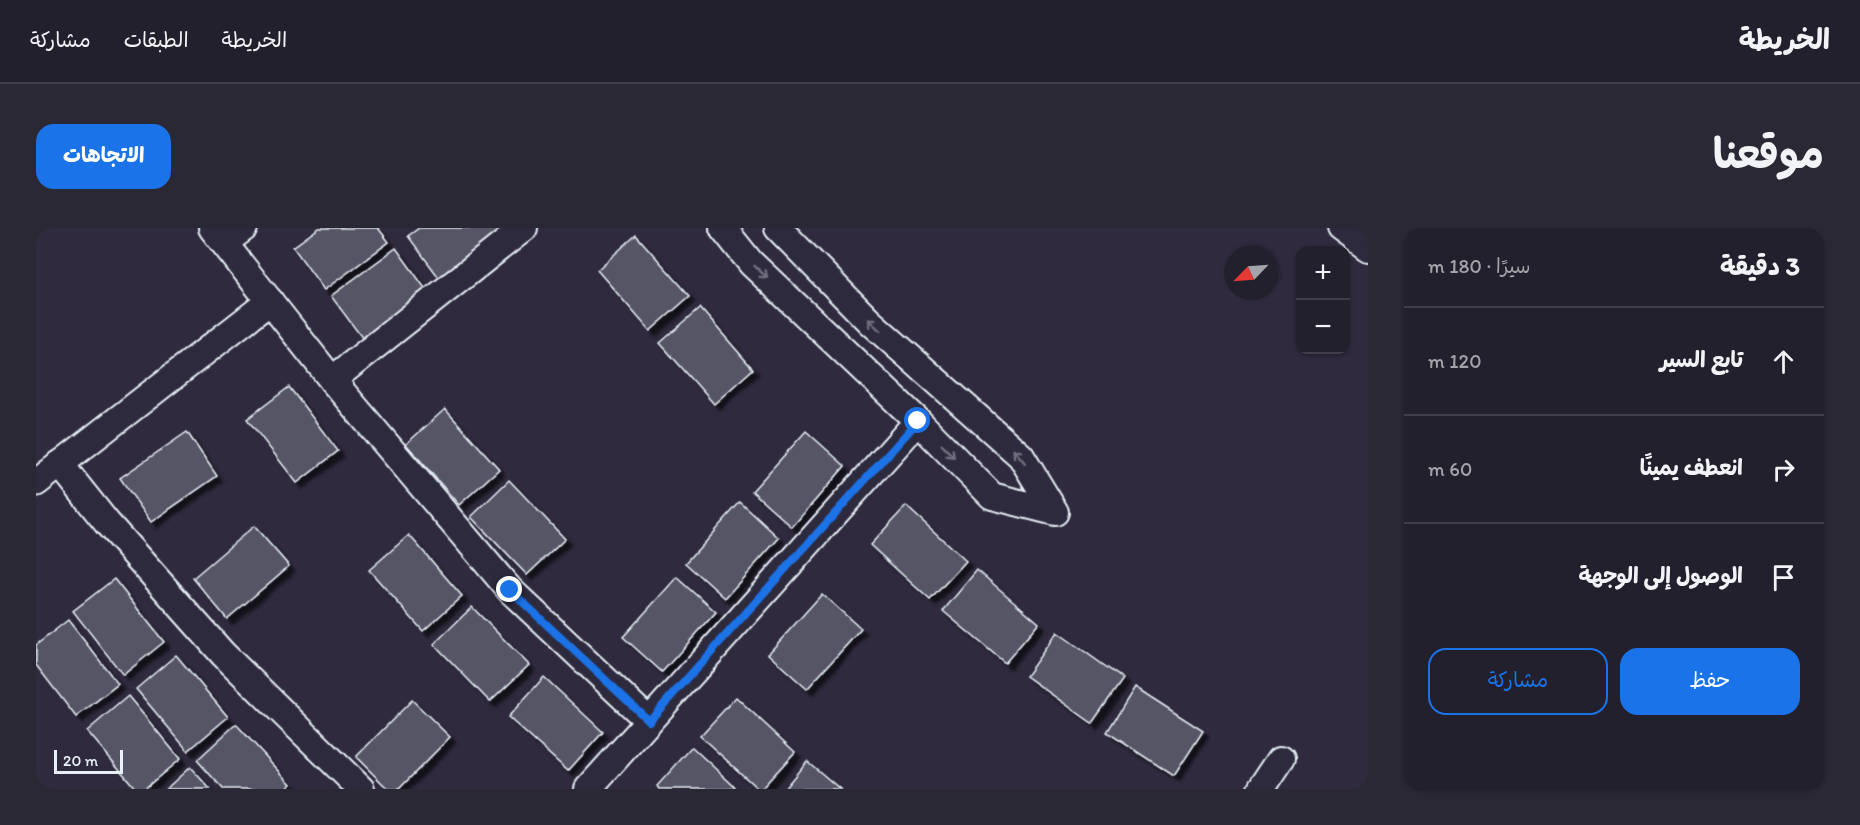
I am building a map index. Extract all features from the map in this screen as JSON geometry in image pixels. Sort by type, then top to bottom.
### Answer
[{"type":"street","points":[[244,228],[218,236],[332,380],[510,590],[649,721]]},
{"type":"street","points":[[332,380],[524,228]]},
{"type":"street","points":[[723,228],[751,263],[918,421],[992,496],[1055,512],[1021,456],[869,321],[778,228]]},
{"type":"street","points":[[1341,228],[1368,248]]},
{"type":"street","points":[[36,483],[270,301]]},
{"type":"street","points":[[588,789],[918,421]]},
{"type":"street","points":[[60,465],[107,524],[223,654],[361,789]]},
{"type":"street","points":[[1261,789],[1281,759]]},
{"type":"building","points":[[319,228],[378,228],[389,242],[324,290],[293,247]]},
{"type":"building","points":[[419,228],[503,228],[504,230],[440,279],[408,236]]},
{"type":"building","points":[[636,235],[690,296],[650,331],[597,270]]},
{"type":"building","points":[[396,248],[427,291],[363,339],[331,296]]},
{"type":"building","points":[[700,308],[753,369],[714,404],[660,343]]},
{"type":"building","points":[[289,387],[338,451],[297,483],[247,419]]},
{"type":"building","points":[[445,409],[499,469],[459,505],[406,444]]},
{"type":"building","points":[[806,431],[845,466],[792,527],[752,491]]},
{"type":"building","points":[[187,432],[217,476],[151,522],[120,478]]},
{"type":"building","points":[[509,480],[565,539],[527,575],[471,517]]},
{"type":"building","points":[[740,502],[779,538],[725,598],[686,563]]},
{"type":"building","points":[[906,506],[966,561],[930,600],[870,545]]},
{"type":"building","points":[[254,526],[289,566],[227,619],[193,578]]},
{"type":"building","points":[[409,535],[462,596],[423,631],[369,570]]},
{"type":"building","points":[[977,570],[1039,623],[1005,663],[943,611]]},
{"type":"building","points":[[677,577],[716,612],[662,672],[623,637]]},
{"type":"building","points":[[114,579],[164,642],[123,675],[73,611]]},
{"type":"building","points":[[822,594],[861,629],[807,689],[768,654]]},
{"type":"building","points":[[472,607],[529,665],[490,702],[434,644]]},
{"type":"building","points":[[68,620],[118,684],[76,717],[36,665],[36,645]]},
{"type":"building","points":[[1057,632],[1123,679],[1092,723],[1026,676]]},
{"type":"building","points":[[176,655],[228,717],[188,751],[136,689]]},
{"type":"building","points":[[544,677],[603,732],[568,771],[508,717]]},
{"type":"building","points":[[1135,687],[1203,731],[1174,776],[1107,732]]},
{"type":"building","points":[[128,696],[180,759],[144,789],[136,789],[87,731]]},
{"type":"building","points":[[736,697],[795,752],[761,789],[758,789],[700,736]]},
{"type":"building","points":[[412,700],[450,737],[399,789],[388,789],[356,757]]},
{"type":"building","points":[[236,724],[291,784],[285,789],[223,789],[197,760]]},
{"type":"building","points":[[692,747],[737,789],[659,789],[657,786]]},
{"type":"building","points":[[807,761],[840,789],[784,789]]},
{"type":"building","points":[[190,767],[210,789],[166,789]]},
{"type":"route","points":[[510,590],[649,721],[918,421]]}]
